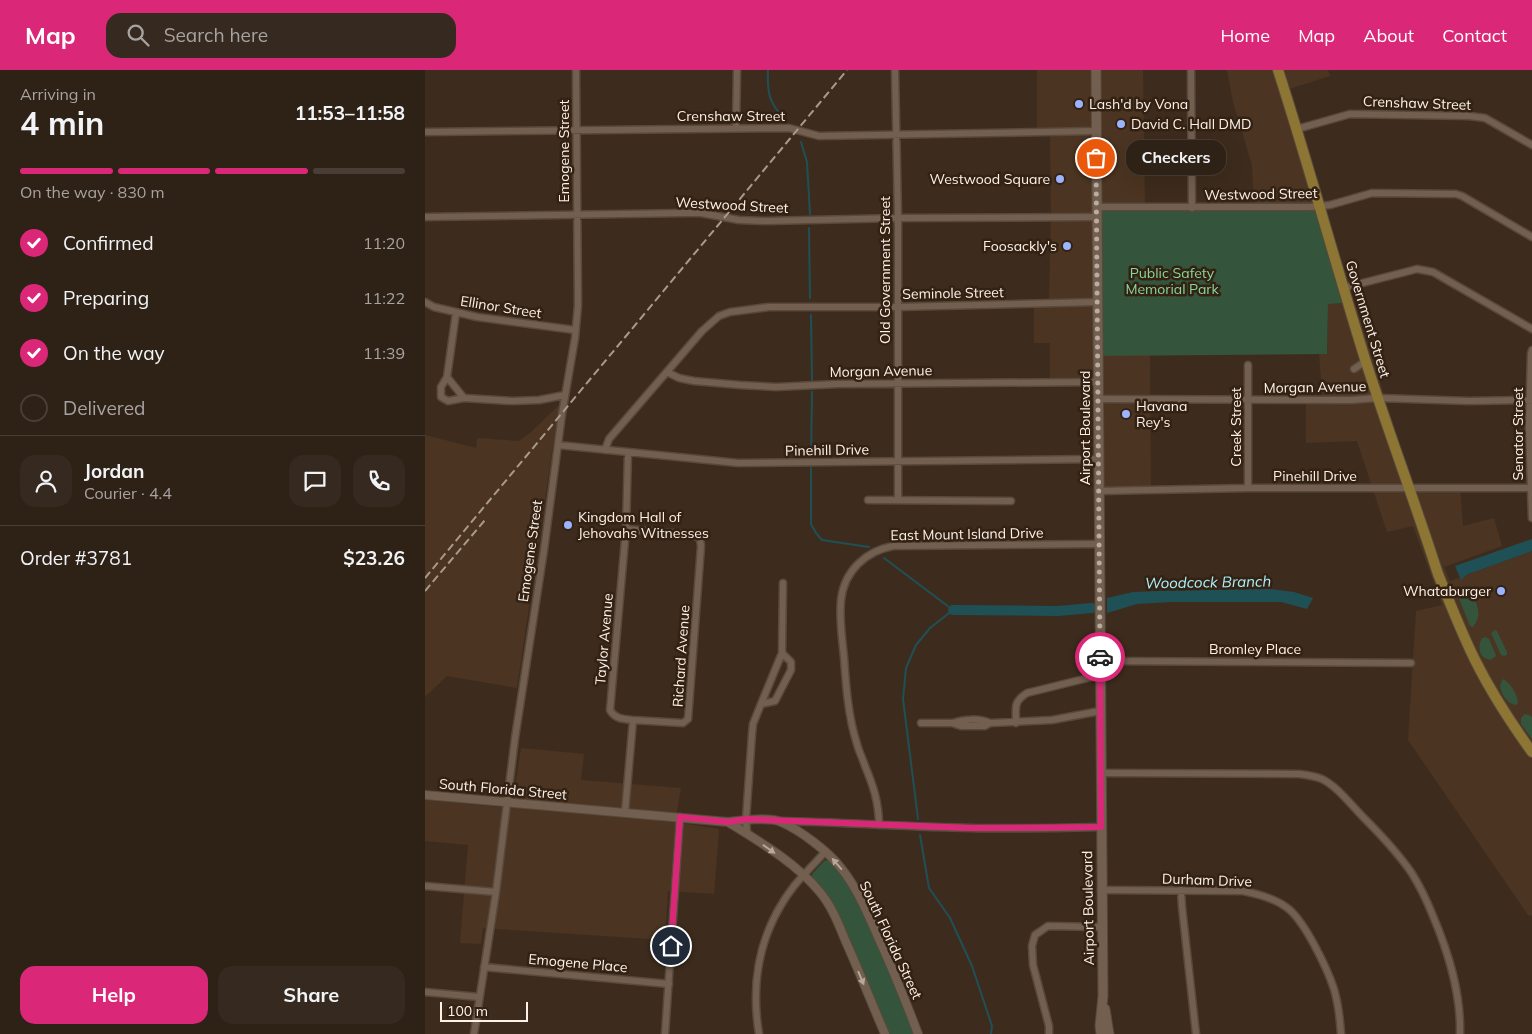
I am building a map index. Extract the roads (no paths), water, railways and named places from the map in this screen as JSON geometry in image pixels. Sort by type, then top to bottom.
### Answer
[{"type":"main road","name":"Airport Boulevard","points":[[1096,70],[1103,996],[1101,1034]]},
{"type":"main road","name":"Government Street","points":[[1278,70],[1366,361],[1411,489],[1438,574],[1475,661],[1500,705],[1532,752]]},
{"type":"main road","name":"Airport Boulevard","points":[[1103,996],[1109,1034]]},
{"type":"street","name":"Emogene Street","points":[[474,1034],[496,892],[507,802],[578,305],[576,70]]},
{"type":"street","points":[[736,128],[737,70]]},
{"type":"street","name":"Old Government Street","points":[[895,70],[898,218],[898,500]]},
{"type":"street","points":[[1191,70],[1192,208]]},
{"type":"street","name":"Crenshaw Street","points":[[1297,129],[1350,114],[1469,116],[1485,118],[1532,145]]},
{"type":"street","name":"Crenshaw Street","points":[[425,132],[789,128],[819,136],[1097,131]]},
{"type":"street","name":"Westwood Street","points":[[425,218],[701,213],[739,220],[766,222],[1192,208],[1320,206],[1372,193],[1456,194],[1532,237]]},
{"type":"street","points":[[1343,288],[1417,268],[1433,272],[1532,329]]},
{"type":"street","name":"Ellinor Street","points":[[425,302],[434,307],[456,313],[535,326],[575,330]]},
{"type":"street","name":"Seminole Street","points":[[667,372],[702,331],[719,316],[730,312],[769,307],[1097,302]]},
{"type":"street","points":[[456,313],[447,377],[441,387],[441,397],[443,400],[464,398],[512,401],[539,400],[565,395]]},
{"type":"street","name":"Senator Street","points":[[1532,350],[1532,518]]},
{"type":"street","points":[[1354,369],[1366,361]]},
{"type":"street","name":"Creek Street","points":[[1248,488],[1249,365]]},
{"type":"street","points":[[605,450],[609,439],[667,372]]},
{"type":"street","name":"Morgan Avenue","points":[[667,372],[679,378],[694,381],[776,386],[1098,382]]},
{"type":"street","points":[[447,377],[464,398]]},
{"type":"street","name":"Morgan Avenue","points":[[1099,399],[1351,400],[1378,398],[1531,400]]},
{"type":"street","name":"Pinehill Drive","points":[[558,445],[738,463],[1098,459]]},
{"type":"street","name":"Taylor Avenue","points":[[628,452],[626,529],[610,710],[613,715],[619,718],[633,720]]},
{"type":"street","name":"Pinehill Drive","points":[[1099,491],[1248,488],[1531,488]]},
{"type":"street","points":[[868,500],[1011,501]]},
{"type":"street","name":"Richard Avenue","points":[[626,529],[694,535],[700,539],[701,546],[688,719],[683,723],[633,720]]},
{"type":"street","name":"East Mount Island Drive","points":[[879,825],[879,808],[857,745],[846,687],[841,598],[854,569],[866,556],[874,551],[893,546],[1099,544]]},
{"type":"street","points":[[747,833],[746,819],[751,734],[753,724],[783,653],[783,583]]},
{"type":"street","points":[[761,704],[775,701],[791,670],[791,662],[783,653]]},
{"type":"street","name":"Bromley Place","points":[[1100,661],[1411,663]]},
{"type":"street","points":[[1016,722],[1016,703],[1019,698],[1027,693],[1100,675]]},
{"type":"street","points":[[921,723],[985,726],[990,723],[1052,720],[1100,711]]},
{"type":"street","points":[[625,812],[633,720]]},
{"type":"street","points":[[1101,773],[1299,774],[1323,780],[1337,790],[1389,843],[1412,874],[1429,906],[1454,972],[1460,1034]]},
{"type":"street","name":"South Florida Street","points":[[425,795],[728,822],[746,819],[780,821],[805,836],[834,860],[853,886],[901,989],[918,1034]]},
{"type":"street","points":[[665,1034],[680,817]]},
{"type":"street","points":[[780,821],[971,828],[1101,827]]},
{"type":"street","name":"South Florida Street","points":[[728,822],[786,861],[804,875],[820,892],[835,917],[885,1034]]},
{"type":"street","points":[[759,1034],[755,988],[758,964],[766,936],[776,914],[795,885],[825,852]]},
{"type":"street","points":[[425,886],[496,892]]},
{"type":"street","name":"Durham Drive","points":[[1101,890],[1243,891],[1260,895],[1287,907],[1307,930],[1333,987],[1337,1001],[1341,1034]]},
{"type":"street","points":[[1181,890],[1196,1034]]},
{"type":"street","points":[[1049,1034],[1033,965],[1032,946],[1035,935],[1048,926],[1102,927]]},
{"type":"street","name":"Emogene Place","points":[[484,967],[669,984]]},
{"type":"street","points":[[425,992],[479,997]]},
{"type":"water","points":[[1532,539],[1532,551],[1466,575],[1461,580],[1455,566]]},
{"type":"water","points":[[1269,589],[1294,592],[1313,598],[1307,609],[1281,602],[1171,602],[1137,604],[1107,613],[1107,598],[1133,592]]},
{"type":"waterway","points":[[768,70],[770,98],[776,109],[786,120]]},
{"type":"waterway","points":[[801,142],[807,162],[810,214]]},
{"type":"waterway","points":[[809,228],[810,298]]},
{"type":"waterway","points":[[811,315],[812,380]]},
{"type":"waterway","points":[[811,457],[812,392]]},
{"type":"waterway","points":[[811,468],[811,524],[816,533],[822,540],[869,547]]},
{"type":"waterway","points":[[884,558],[953,610],[930,628],[916,645],[906,668],[903,699],[918,819]]},
{"type":"waterway","name":"Woodcock Branch","points":[[953,610],[1058,611],[1092,608]]},
{"type":"waterway","points":[[920,835],[929,888],[950,918],[972,966],[992,1026],[991,1034]]},
{"type":"railway","points":[[425,578],[847,70]]},
{"type":"railway","points":[[425,591],[485,520]]},
{"type":"place","name":"Lash'd by Vona","points":[[1079,104]]},
{"type":"place","name":"David C. Hall DMD","points":[[1121,124]]},
{"type":"place","name":"Checkers","points":[[1096,158]]},
{"type":"place","name":"Westwood Square","points":[[1060,179]]},
{"type":"place","name":"Foosackly's","points":[[1067,246]]},
{"type":"place","name":"Havana Rey's","points":[[1126,414]]},
{"type":"place","name":"Kingdom Hall of Jehovahs Witnesses","points":[[568,525]]},
{"type":"place","name":"Whataburger","points":[[1501,591]]},
{"type":"park label","name":"Public Safety Memorial Park","points":[[1172,282]]}]
